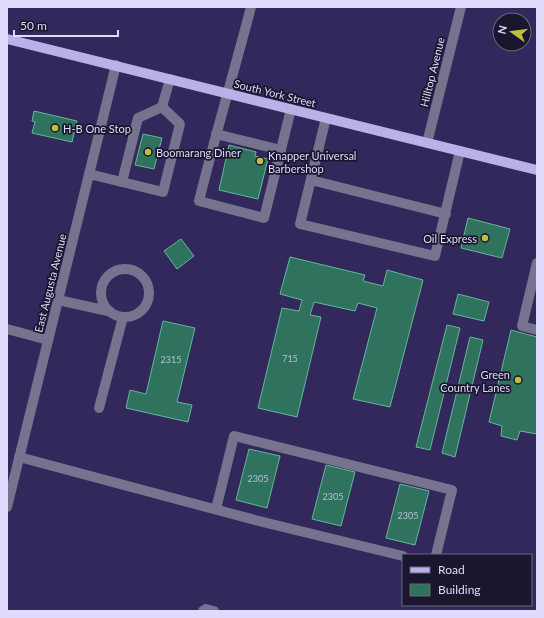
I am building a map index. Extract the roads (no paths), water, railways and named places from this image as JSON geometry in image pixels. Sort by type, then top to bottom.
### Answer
[{"type":"main road","name":"South York Street","points":[[7,39],[537,170]]},
{"type":"street","points":[[251,7],[228,94],[221,110],[199,201],[264,218],[291,109]]},
{"type":"street","name":"Hilltop Avenue","points":[[427,143],[461,7]]},
{"type":"street","name":"East Augusta Avenue","points":[[7,507],[116,65]]},
{"type":"street","points":[[122,182],[138,118],[162,107],[170,79]]},
{"type":"street","points":[[88,174],[163,192],[180,124],[162,107]]},
{"type":"street","points":[[326,118],[300,224],[435,256],[460,151]]},
{"type":"street","points":[[216,134],[281,150]]},
{"type":"street","points":[[311,180],[446,214]]},
{"type":"street","points":[[537,264],[522,326],[537,330]]},
{"type":"street","points":[[58,300],[108,311],[123,317],[131,316],[138,313],[147,300],[147,285],[138,273],[130,270],[115,271],[104,281],[101,297],[108,311]]},
{"type":"street","points":[[99,408],[123,317]]},
{"type":"street","points":[[7,329],[48,340]]},
{"type":"street","points":[[216,509],[234,436],[452,490],[436,554]]},
{"type":"street","points":[[19,457],[402,556]]},
{"type":"street","points":[[203,611],[206,609],[214,611]]},
{"type":"place","name":"H-B One Stop","points":[[55,128]]},
{"type":"place","name":"Boomarang Diner","points":[[148,152]]},
{"type":"place","name":"Knapper Universal Barbershop","points":[[260,161]]},
{"type":"place","name":"Oil Express","points":[[485,238]]},
{"type":"place","name":"Green Country Lanes","points":[[518,380]]}]
